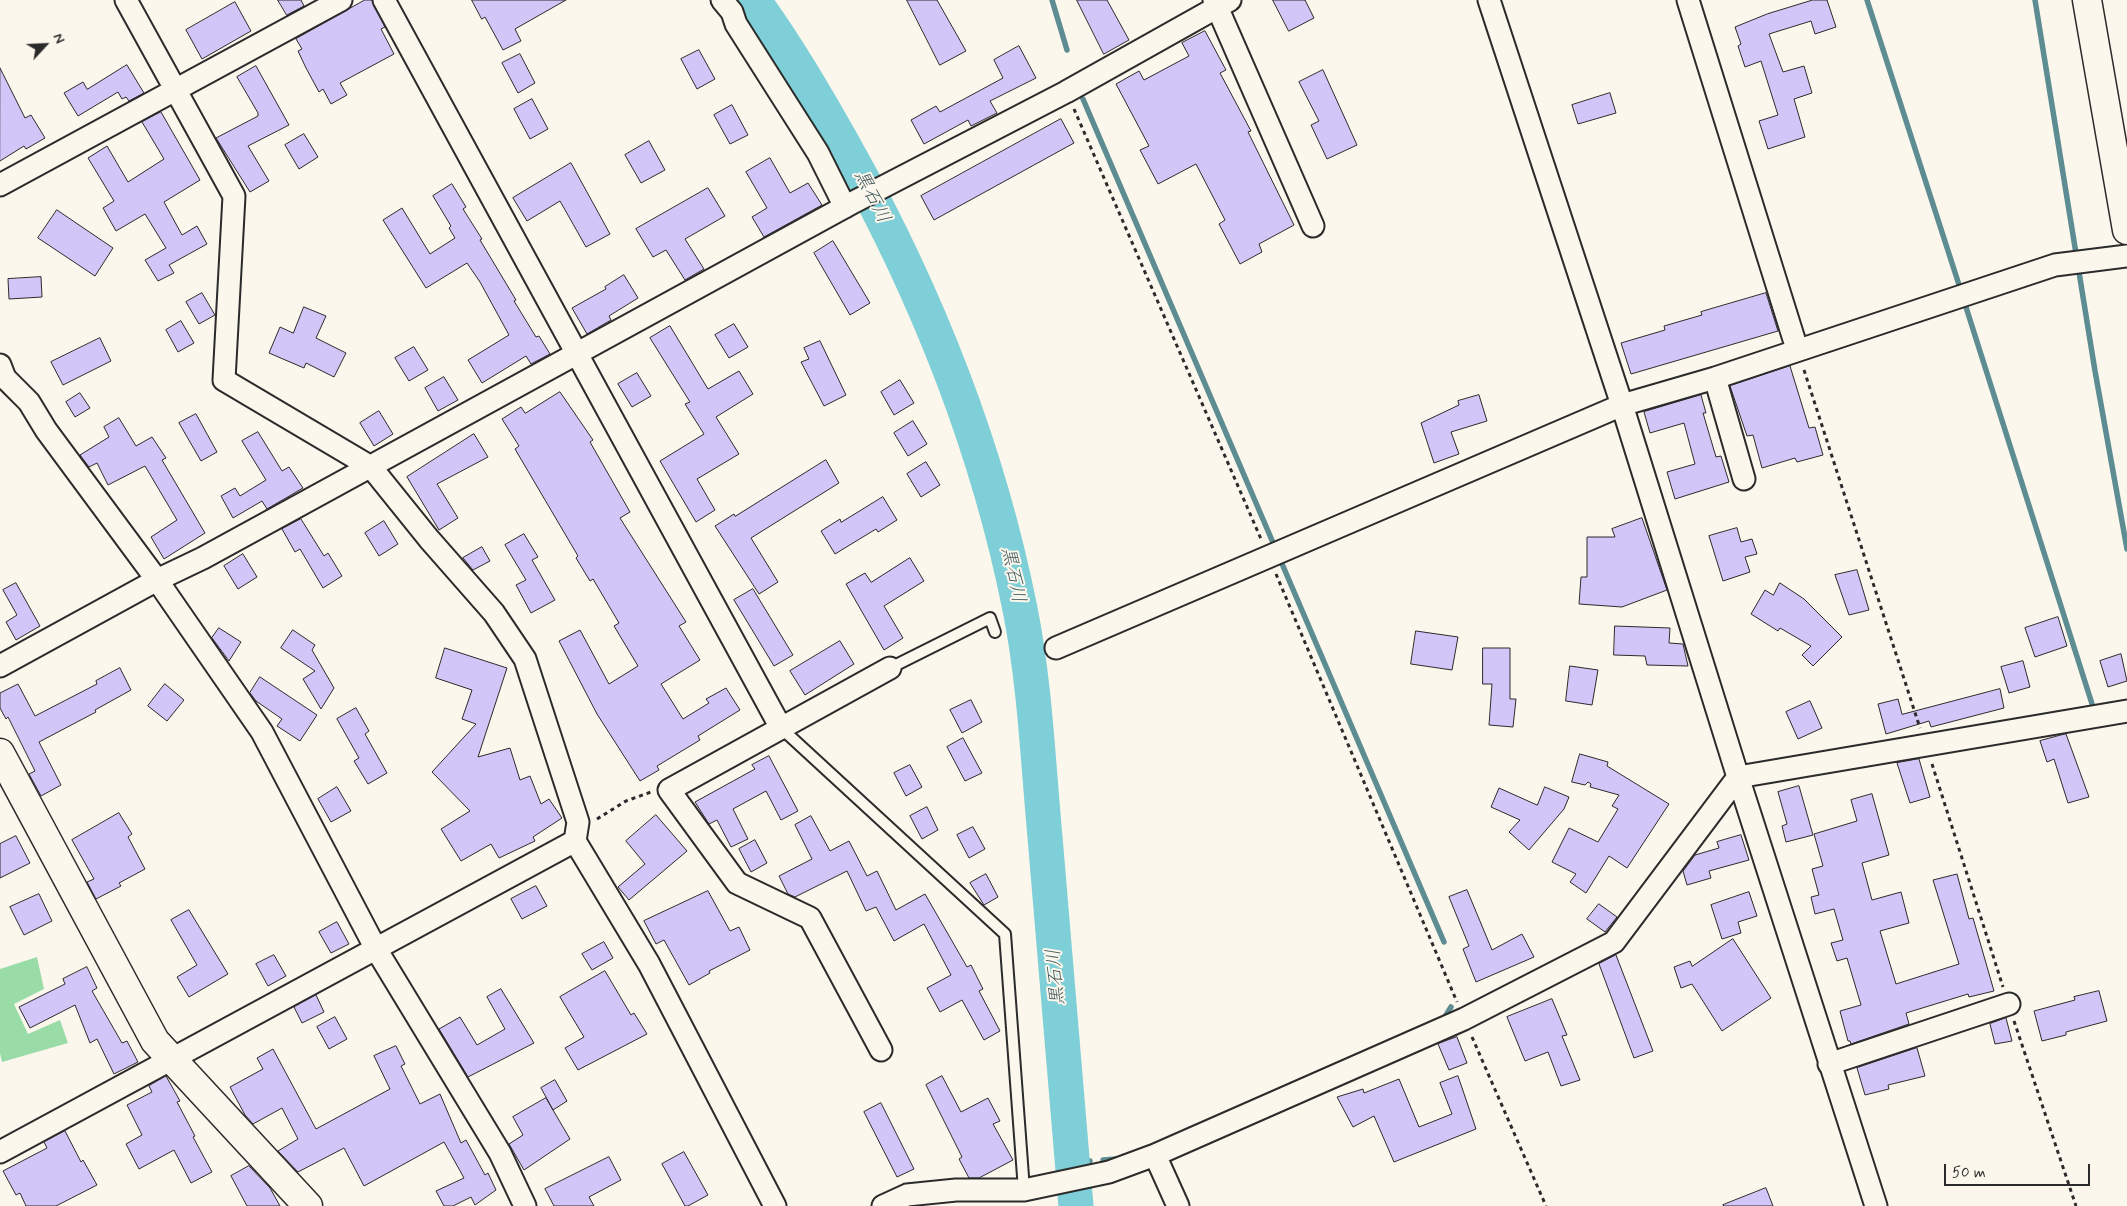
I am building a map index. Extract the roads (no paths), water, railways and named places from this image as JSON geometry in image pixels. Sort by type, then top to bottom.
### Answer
[{"type":"street","points":[[126,0],[234,196],[224,380],[371,467],[428,539],[494,613],[526,659],[578,822],[575,841],[650,964],[775,1206]]},
{"type":"street","points":[[0,185],[341,0]]},
{"type":"street","points":[[384,0],[781,728]]},
{"type":"street","points":[[722,0],[732,12],[736,24],[849,205]]},
{"type":"street","points":[[1489,0],[1622,405],[1829,1064],[1876,1206]]},
{"type":"street","points":[[1688,0],[1797,350]]},
{"type":"street","points":[[2087,0],[2127,230]]},
{"type":"street","points":[[0,666],[157,580],[203,558],[371,467],[849,205],[1066,92],[1221,2],[1313,226]]},
{"type":"street","points":[[1056,648],[1622,405],[1715,378],[1973,294],[2055,265],[2127,256]]},
{"type":"street","points":[[0,365],[5,378],[29,402],[46,430],[157,580],[262,732],[376,949],[500,1153],[525,1206]]},
{"type":"street","points":[[1715,378],[1744,479]]},
{"type":"street","points":[[881,1050],[810,918],[737,884],[669,790],[890,668]]},
{"type":"street","points":[[883,1206],[908,1195],[956,1190],[1025,1198],[1109,1172],[1155,1154],[1464,1019],[1614,942],[1738,777],[2127,711]]},
{"type":"street","points":[[0,753],[155,1041],[308,1206]]},
{"type":"street","points":[[0,1152],[575,841]]},
{"type":"street","points":[[1829,1064],[2009,1004]]},
{"type":"street","points":[[1155,1154],[1178,1206]]},
{"type":"lane","points":[[890,668],[990,618],[995,632]]},
{"type":"lane","points":[[781,728],[1005,934],[1025,1198]]},
{"type":"waterway","name":"黒石川","points":[[753,0],[766,17],[823,109],[874,201],[927,313],[971,428],[990,488],[1020,609],[1033,694],[1076,1206]]},
{"type":"waterway","points":[[1052,0],[1067,50]]},
{"type":"waterway","points":[[1867,0],[1961,291]]},
{"type":"waterway","points":[[2035,0],[2095,371],[2127,549]]},
{"type":"waterway","points":[[1083,99],[1444,942]]},
{"type":"waterway","points":[[1965,304],[2093,707]]},
{"type":"waterway","points":[[1443,1020],[1451,1007]]},
{"type":"waterway","points":[[1103,1160],[1117,1159]]},
{"type":"waterway","points":[[1072,1163],[1090,1161]]}]
